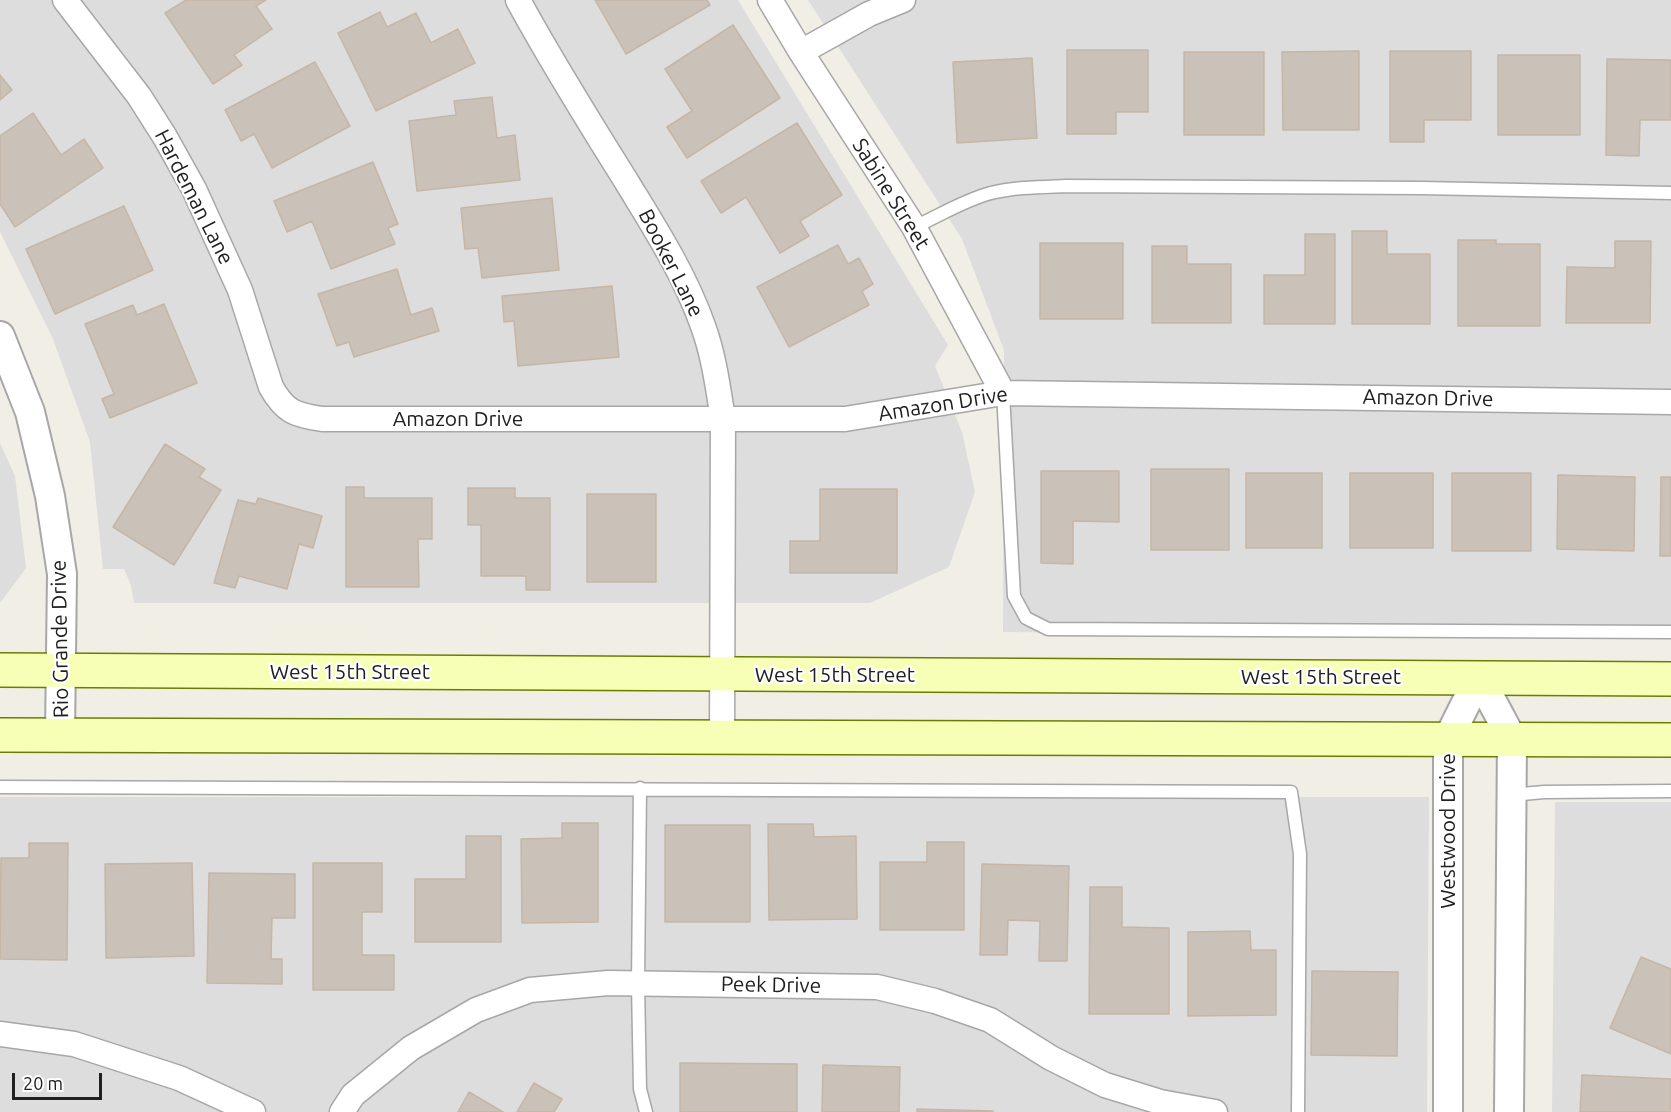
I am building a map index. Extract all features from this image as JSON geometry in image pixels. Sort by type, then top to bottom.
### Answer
[{"type":"main road","name":"West 15th Street","points":[[0,670],[1671,679]]},
{"type":"main road","points":[[0,735],[1671,740]]},
{"type":"street","name":"Hardeman Lane","points":[[65,0],[139,96],[182,168],[240,290],[271,387],[289,410]]},
{"type":"street","name":"Booker Lane","points":[[518,0],[550,57],[668,249],[680,271],[710,346],[723,419],[722,738]]},
{"type":"street","name":"Sabine Street","points":[[770,0],[914,227],[1003,393]]},
{"type":"street","points":[[801,52],[869,14],[903,0]]},
{"type":"street","name":"Rio Grande Drive","points":[[0,336],[30,412],[51,496],[62,574],[60,735]]},
{"type":"street","name":"Amazon Drive","points":[[289,410],[306,417],[322,419],[846,419],[1003,393],[1671,402]]},
{"type":"street","points":[[1479,677],[1512,739],[1509,1112]]},
{"type":"street","name":"Westwood Drive","points":[[1448,1112],[1449,739],[1479,677]]},
{"type":"street","name":"Peek Drive","points":[[342,1112],[353,1095],[411,1048],[476,1010],[530,990],[608,983],[877,987],[935,1001],[990,1020],[1051,1058],[1105,1085],[1160,1102],[1215,1112]]},
{"type":"street","points":[[0,1034],[74,1044],[179,1078],[253,1112]]},
{"type":"lane","points":[[914,227],[992,193],[1022,188],[1066,186],[1410,188],[1671,193]]},
{"type":"lane","points":[[1003,393],[1014,596],[1026,618],[1048,628],[1671,632]]},
{"type":"lane","points":[[0,786],[1291,792],[1300,854],[1298,1112]]},
{"type":"lane","points":[[640,788],[638,984],[640,1089],[646,1112]]},
{"type":"lane","points":[[1511,795],[1544,792],[1671,791]]},
{"type":"shaded area","points":[[0,0],[738,0],[948,345],[935,366],[962,432],[975,492],[949,567],[870,603],[134,603],[131,585],[124,569],[103,569],[90,442],[53,339],[0,232]]},
{"type":"shaded area","points":[[808,0],[1671,0],[1671,637],[1003,632],[1004,350],[962,239]]},
{"type":"shaded area","points":[[0,443],[15,476],[26,568],[0,603]]},
{"type":"shaded area","points":[[0,797],[1429,797],[1427,1112],[0,1112]]},
{"type":"shaded area","points":[[1555,802],[1671,802],[1671,1112],[1552,1112]]},
{"type":"building","points":[[186,0],[266,0],[256,6],[272,29],[234,55],[242,65],[213,84],[165,13]]},
{"type":"building","points":[[595,0],[707,0],[710,5],[626,54]]},
{"type":"building","points":[[380,12],[387,27],[416,13],[431,43],[458,29],[475,63],[376,111],[338,33]]},
{"type":"building","points":[[733,25],[780,98],[687,158],[667,127],[692,111],[665,69]]},
{"type":"building","points":[[1067,50],[1148,50],[1148,112],[1116,112],[1116,134],[1067,134]]},
{"type":"building","points":[[1359,51],[1359,130],[1283,130],[1282,52]]},
{"type":"building","points":[[1390,51],[1471,51],[1471,120],[1424,120],[1424,142],[1390,142]]},
{"type":"building","points":[[1184,52],[1264,52],[1264,135],[1184,135]]},
{"type":"building","points":[[1498,55],[1580,55],[1580,135],[1498,135]]},
{"type":"building","points":[[1032,58],[1037,138],[957,143],[953,62]]},
{"type":"building","points":[[1607,59],[1671,60],[1671,120],[1640,120],[1639,156],[1606,155]]},
{"type":"building","points":[[315,62],[350,126],[272,168],[254,134],[241,141],[225,110]]},
{"type":"building","points":[[0,75],[12,90],[0,100]]},
{"type":"building","points":[[492,97],[497,138],[515,135],[520,180],[417,191],[409,121],[456,115],[454,101]]},
{"type":"building","points":[[33,113],[61,155],[84,139],[103,168],[15,227],[0,204],[0,136]]},
{"type":"building","points":[[797,123],[842,195],[800,221],[809,236],[780,253],[746,197],[721,213],[701,181]]},
{"type":"building","points":[[373,162],[398,224],[388,228],[395,244],[331,269],[312,221],[287,232],[274,201]]},
{"type":"building","points":[[552,198],[559,270],[482,278],[478,248],[465,249],[461,208]]},
{"type":"building","points":[[124,206],[153,270],[55,314],[26,249]]},
{"type":"building","points":[[1352,231],[1387,231],[1387,254],[1430,254],[1430,324],[1352,324]]},
{"type":"building","points":[[1305,234],[1335,234],[1335,324],[1264,324],[1264,275],[1305,275]]},
{"type":"building","points":[[1458,240],[1496,240],[1496,244],[1540,244],[1540,326],[1458,326]]},
{"type":"building","points":[[1615,241],[1651,241],[1650,323],[1566,323],[1567,267],[1615,268]]},
{"type":"building","points":[[1040,243],[1123,243],[1123,319],[1040,319]]},
{"type":"building","points":[[838,245],[848,264],[859,258],[873,284],[862,291],[869,305],[789,347],[757,287]]},
{"type":"building","points":[[1152,246],[1187,246],[1187,264],[1231,264],[1231,323],[1152,323]]},
{"type":"building","points":[[397,269],[411,315],[432,308],[439,331],[354,357],[349,342],[337,346],[318,294]]},
{"type":"building","points":[[612,286],[619,357],[518,366],[514,321],[504,322],[502,296]]},
{"type":"building","points":[[164,304],[197,383],[110,418],[102,399],[114,394],[85,324],[133,305],[137,315]]},
{"type":"building","points":[[165,444],[205,469],[199,477],[221,490],[174,565],[113,527]]},
{"type":"building","points":[[1151,469],[1229,469],[1229,550],[1151,550]]},
{"type":"building","points":[[1041,471],[1119,471],[1119,522],[1073,521],[1073,564],[1041,563]]},
{"type":"building","points":[[1246,473],[1322,473],[1322,548],[1246,548]]},
{"type":"building","points":[[1350,473],[1433,473],[1433,548],[1350,548]]},
{"type":"building","points":[[1452,473],[1531,473],[1531,551],[1452,551]]},
{"type":"building","points":[[1558,475],[1635,477],[1634,551],[1557,549]]},
{"type":"building","points":[[1661,477],[1671,477],[1671,556],[1660,556]]},
{"type":"building","points":[[346,487],[364,487],[364,498],[432,498],[432,539],[418,539],[419,587],[346,587]]},
{"type":"building","points":[[468,488],[515,488],[515,498],[550,498],[550,590],[526,590],[526,576],[481,576],[481,525],[468,525]]},
{"type":"building","points":[[820,489],[897,489],[897,573],[790,573],[790,541],[820,541]]},
{"type":"building","points":[[587,494],[656,494],[656,582],[587,582]]},
{"type":"building","points":[[258,498],[322,516],[313,548],[299,544],[287,589],[239,576],[235,588],[214,583],[238,500],[256,504]]},
{"type":"building","points":[[562,823],[598,823],[598,922],[522,923],[521,839],[562,838]]},
{"type":"building","points":[[768,824],[813,824],[814,837],[856,836],[857,919],[769,920]]},
{"type":"building","points":[[665,825],[750,825],[750,922],[665,922]]},
{"type":"building","points":[[466,836],[501,836],[501,942],[415,942],[415,879],[466,879]]},
{"type":"building","points":[[927,842],[964,842],[964,930],[880,930],[880,862],[927,862]]},
{"type":"building","points":[[29,843],[68,843],[67,960],[0,959],[1,858],[29,858]]},
{"type":"building","points":[[192,863],[194,956],[106,958],[105,864]]},
{"type":"building","points":[[313,863],[382,863],[382,912],[362,912],[362,955],[394,955],[394,990],[313,990]]},
{"type":"building","points":[[982,864],[1069,866],[1067,961],[1039,961],[1040,921],[1008,920],[1007,955],[980,955]]},
{"type":"building","points":[[209,873],[295,874],[295,918],[272,918],[271,959],[282,959],[282,984],[207,983]]},
{"type":"building","points":[[1090,887],[1122,887],[1122,927],[1169,928],[1169,1014],[1089,1014]]},
{"type":"building","points":[[1250,931],[1251,950],[1276,950],[1276,1015],[1188,1016],[1188,932]]},
{"type":"building","points":[[1641,957],[1671,969],[1671,1054],[1610,1028]]},
{"type":"building","points":[[1312,971],[1398,972],[1397,1056],[1311,1055]]},
{"type":"building","points":[[680,1063],[797,1064],[797,1112],[680,1112]]},
{"type":"building","points":[[823,1065],[900,1067],[899,1112],[822,1112]]},
{"type":"building","points":[[1582,1075],[1671,1079],[1671,1112],[1580,1112]]},
{"type":"building","points":[[534,1083],[562,1099],[554,1112],[517,1112]]},
{"type":"building","points":[[469,1092],[503,1112],[458,1112]]},
{"type":"building","points":[[917,1109],[993,1111],[993,1112],[917,1112]]}]
